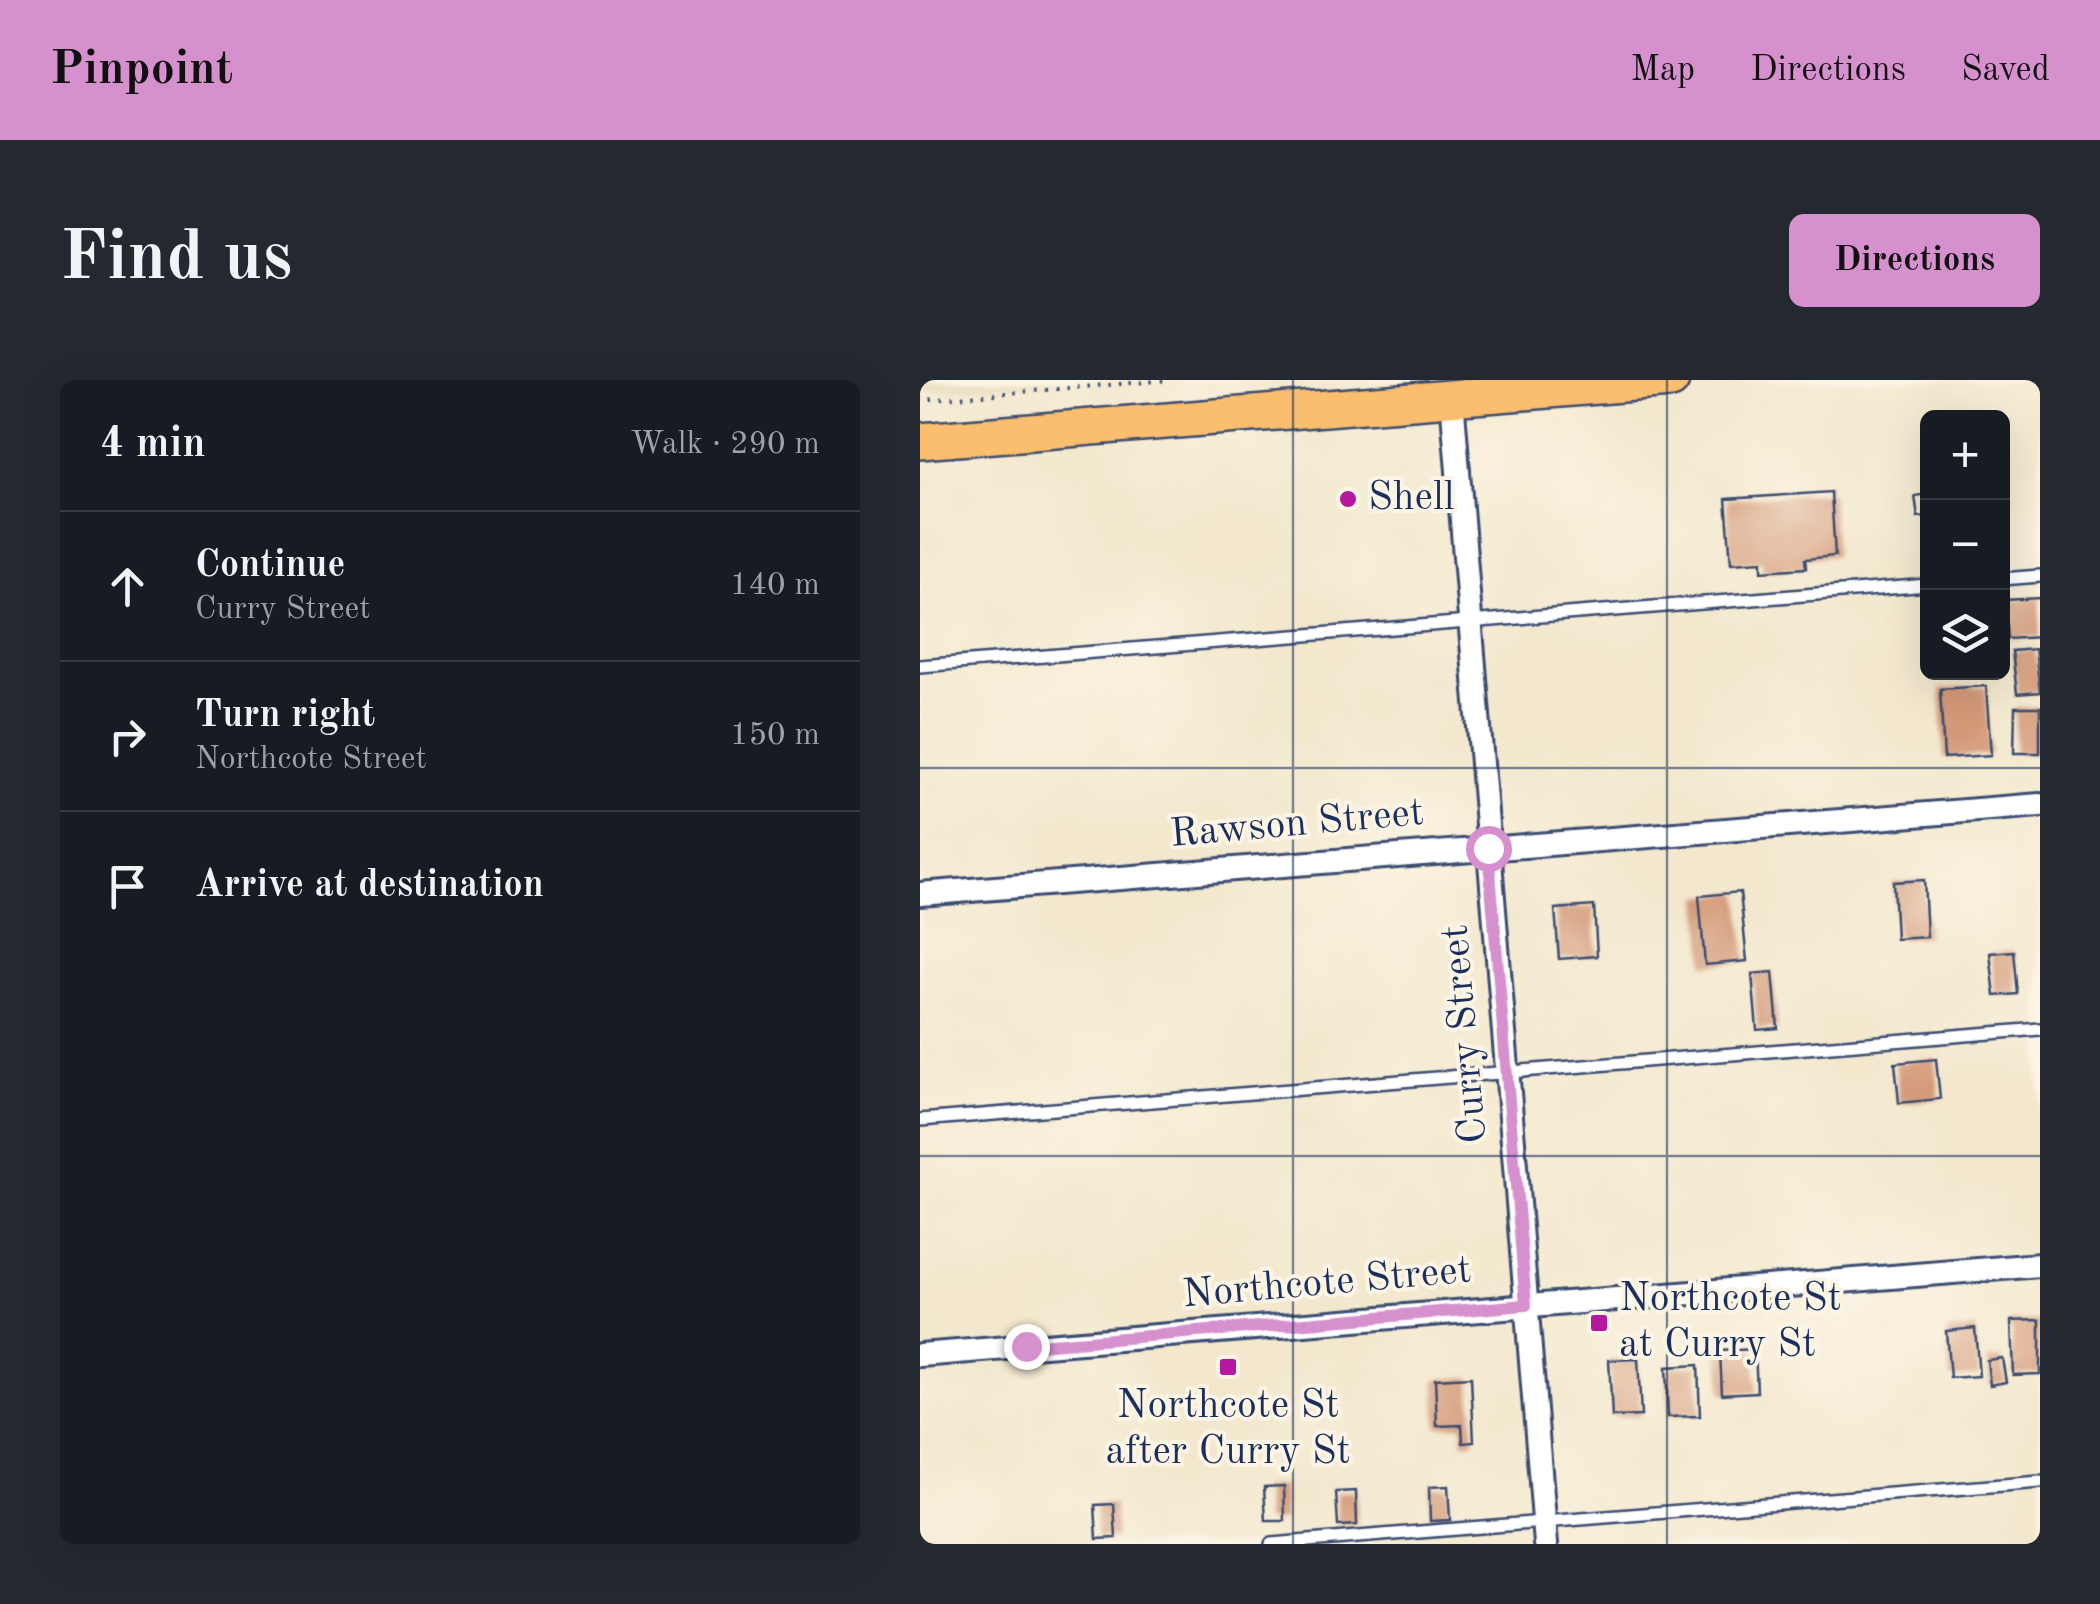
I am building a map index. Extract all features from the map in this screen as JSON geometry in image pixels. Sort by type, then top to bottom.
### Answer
[{"type":"main road","points":[[920,442],[1671,380]]},
{"type":"street","name":"Curry Street","points":[[1452,398],[1545,1533]]},
{"type":"street","name":"Rawson Street","points":[[920,894],[2040,805]]},
{"type":"street","name":"Northcote Street","points":[[920,1355],[2040,1265]]},
{"type":"lane","points":[[2010,578],[2040,576]]},
{"type":"lane","points":[[920,666],[1920,586]]},
{"type":"lane","points":[[920,1120],[2040,1029]]},
{"type":"lane","points":[[1271,1544],[1545,1533],[2040,1482]]},
{"type":"path","points":[[920,400],[1170,380]]},
{"type":"shaded area","points":[[920,380],[1068,380],[920,392]]},
{"type":"building","points":[[1831,492],[1835,556],[1805,559],[1806,568],[1762,571],[1762,561],[1731,563],[1726,499]]},
{"type":"building","points":[[1920,495],[1920,517],[1918,517],[1915,496]]},
{"type":"building","points":[[2040,598],[2040,637],[2010,639],[2010,600]]},
{"type":"building","points":[[2035,649],[2040,692],[2017,694],[2012,651]]},
{"type":"building","points":[[1986,686],[1991,755],[1944,758],[1940,689]]},
{"type":"building","points":[[2015,707],[2040,707],[2040,753],[2014,753]]},
{"type":"building","points":[[1924,880],[1927,937],[1896,939],[1893,882]]},
{"type":"building","points":[[1740,892],[1747,961],[1705,965],[1699,896]]},
{"type":"building","points":[[1594,906],[1597,956],[1559,959],[1555,909]]},
{"type":"building","points":[[2014,951],[2018,994],[1995,996],[1990,953]]},
{"type":"building","points":[[1773,972],[1778,1028],[1757,1030],[1752,974]]},
{"type":"building","points":[[1936,1059],[1940,1099],[1899,1103],[1895,1063]]},
{"type":"building","points":[[2040,1320],[2040,1374],[2013,1375],[2011,1321]]},
{"type":"building","points":[[1975,1328],[1979,1376],[1950,1378],[1946,1331]]},
{"type":"building","points":[[1755,1349],[1757,1392],[1722,1394],[1720,1351]]},
{"type":"building","points":[[2002,1358],[2006,1382],[1990,1385],[1987,1360]]},
{"type":"building","points":[[1638,1359],[1641,1416],[1612,1417],[1609,1360]]},
{"type":"building","points":[[1698,1365],[1700,1416],[1668,1417],[1666,1367]]},
{"type":"building","points":[[1471,1377],[1474,1442],[1463,1443],[1462,1425],[1437,1426],[1435,1379]]},
{"type":"building","points":[[1284,1486],[1285,1521],[1266,1521],[1264,1487]]},
{"type":"building","points":[[1448,1486],[1450,1520],[1430,1521],[1429,1487]]},
{"type":"building","points":[[1356,1491],[1357,1525],[1338,1526],[1336,1492]]},
{"type":"building","points":[[1114,1504],[1116,1538],[1097,1539],[1095,1505]]},
{"type":"place","name":"Shell","points":[[1348,499]]},
{"type":"place","name":"Northcote St at Curry St","points":[[1599,1323]]},
{"type":"place","name":"Northcote St after Curry St","points":[[1228,1367]]},
{"type":"route","points":[[1026,1346],[1526,1305],[1488,848]]}]
